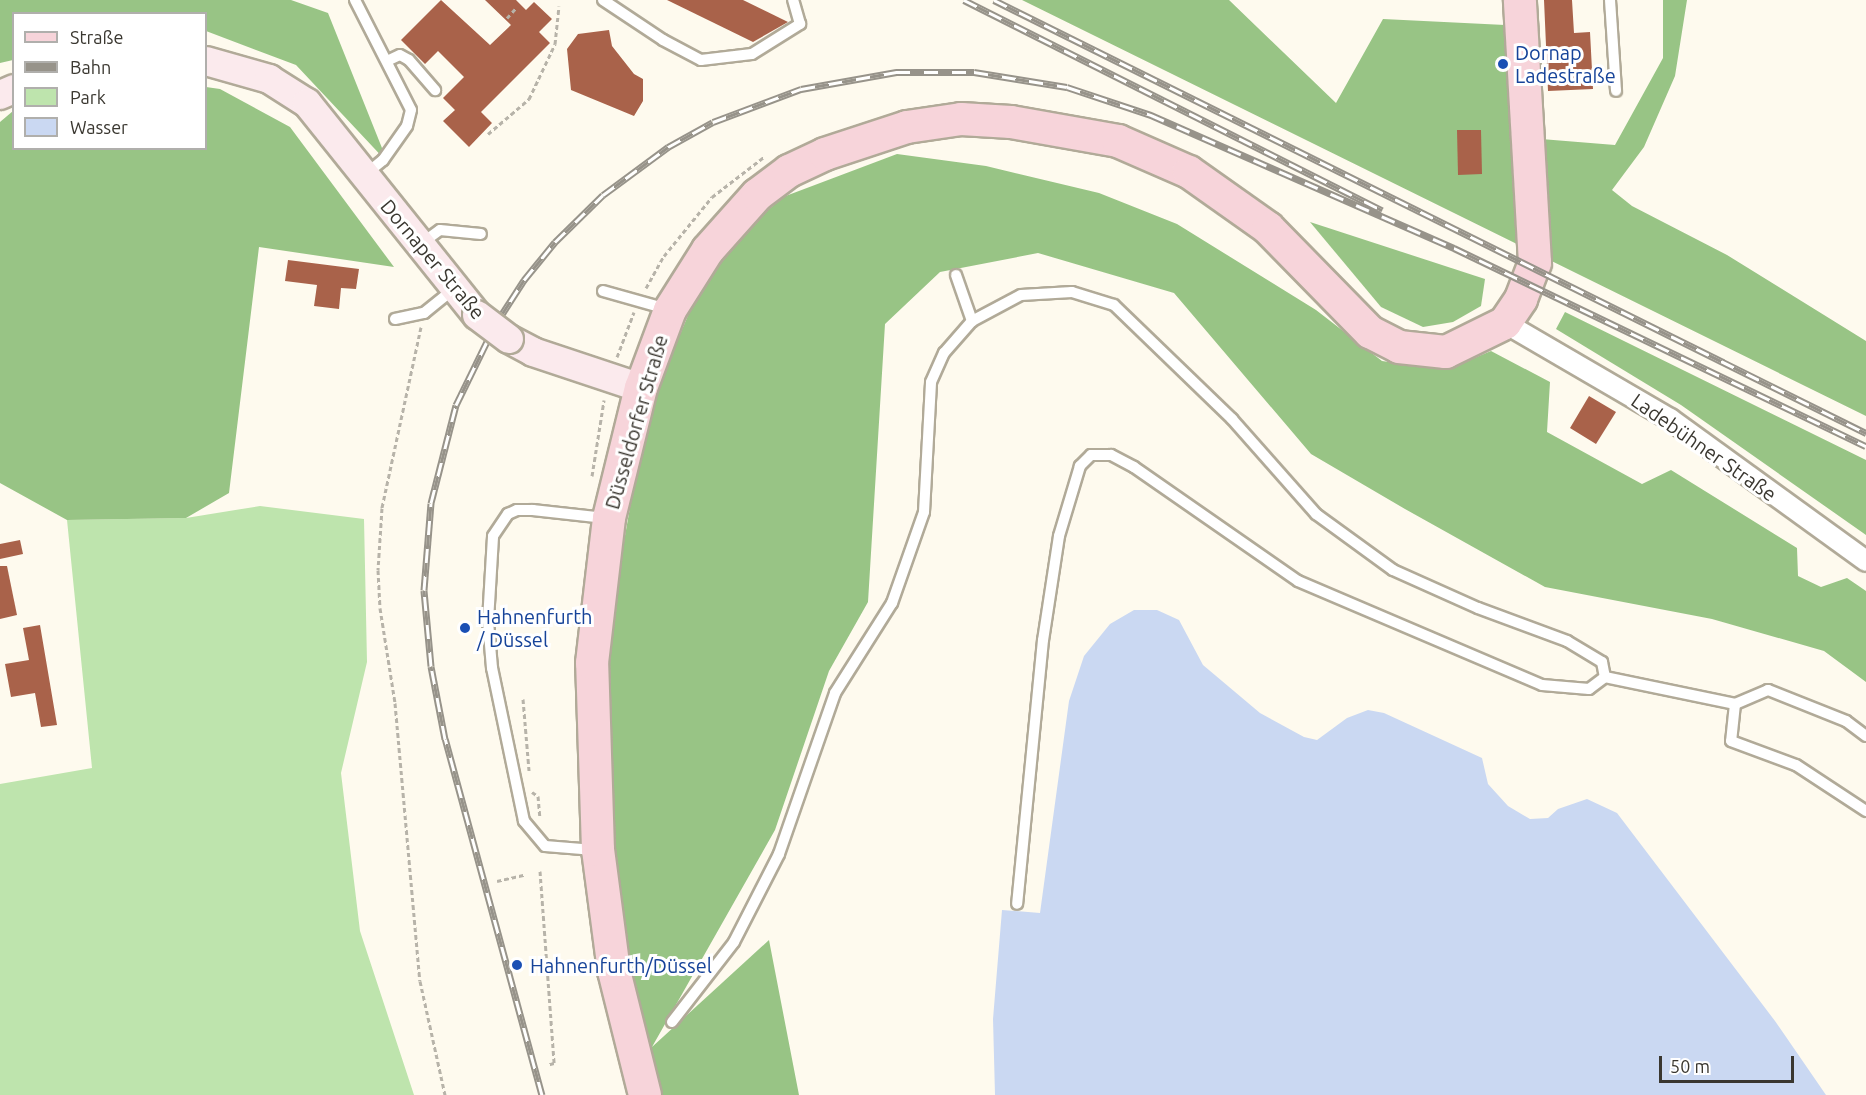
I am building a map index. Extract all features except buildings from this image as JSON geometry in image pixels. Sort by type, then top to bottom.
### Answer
[{"type":"main road","points":[[1505,323],[1521,299],[1535,264],[1520,0]]},
{"type":"main road","name":"Dornaper Straße","points":[[207,61],[269,78],[307,102],[477,315],[509,339],[533,352],[641,388]]},
{"type":"main road","name":"Düsseldorfer Straße","points":[[645,1095],[614,971],[598,850],[592,663],[609,518],[641,388],[670,310],[708,250],[736,216],[789,171],[825,154],[892,130],[982,119],[1118,141],[1188,172],[1247,210],[1358,322],[1399,347],[1446,352],[1505,323]]},
{"type":"street","name":"Ladebühner Straße","points":[[1505,323],[1670,418],[1866,561]]},
{"type":"lane","points":[[355,0],[411,110],[407,126],[383,160],[364,176]]},
{"type":"lane","points":[[603,0],[663,40],[701,60],[752,54],[800,24],[793,0]]},
{"type":"lane","points":[[1610,0],[1616,91]]},
{"type":"lane","points":[[387,61],[400,55],[409,60],[435,90]]},
{"type":"lane","points":[[419,245],[440,231],[481,234]]},
{"type":"lane","points":[[956,275],[972,321]]},
{"type":"lane","points":[[395,319],[424,313],[454,289]]},
{"type":"lane","points":[[603,291],[670,310]]},
{"type":"lane","points":[[672,1022],[734,942],[778,854],[835,693],[892,603],[924,512],[931,382],[945,353],[972,321],[1020,295],[1072,292],[1114,305],[1232,419],[1316,514],[1393,570],[1478,608],[1567,641],[1602,662],[1605,677]]},
{"type":"lane","points":[[1017,904],[1043,640],[1059,536],[1080,466],[1091,456],[1111,455],[1134,467],[1308,585],[1542,685],[1589,689],[1605,677],[1735,704],[1768,690],[1846,721],[1866,736]]},
{"type":"lane","points":[[598,850],[545,846],[524,821],[492,668],[488,621],[493,536],[508,514],[517,510],[533,510],[609,518]]},
{"type":"lane","points":[[1735,704],[1731,741],[1796,765],[1866,811]]},
{"type":"path","points":[[488,134],[529,99],[555,44],[559,6]]},
{"type":"path","points":[[507,18],[516,8]]},
{"type":"path","points":[[424,313],[382,508],[378,570],[380,608],[395,703],[420,981],[445,1095]]},
{"type":"path","points":[[540,871],[555,1063],[547,1065]]},
{"type":"path","points":[[497,881],[524,874]]},
{"type":"green space","points":[[0,0],[291,0],[328,13],[388,163],[296,65],[207,31],[207,12],[12,12],[12,60],[0,63]]},
{"type":"green space","points":[[1022,0],[1229,0],[1336,103],[1383,19],[1505,25],[1541,139],[1615,145],[1663,58],[1663,0],[1687,0],[1675,76],[1644,147],[1612,190],[1632,206],[1727,255],[1866,341],[1866,416]]},
{"type":"green space","points":[[207,87],[220,89],[290,127],[394,267],[259,247],[229,493],[186,518],[67,520],[0,483],[0,122],[12,112],[12,150],[207,150]]},
{"type":"green space","points":[[897,154],[986,166],[1099,193],[1177,224],[1316,310],[1382,361],[1446,370],[1491,351],[1550,382],[1547,432],[1642,484],[1671,470],[1797,548],[1798,576],[1821,587],[1847,578],[1866,591],[1866,682],[1824,651],[1712,619],[1545,587],[1405,509],[1311,454],[1174,293],[1038,253],[940,272],[885,324],[868,602],[829,671],[775,830],[652,1047],[769,940],[799,1095],[662,1095],[627,968],[602,732],[615,592],[647,412],[712,259],[783,197]]},
{"type":"green space","points":[[1310,222],[1485,279],[1481,306],[1453,322],[1423,327],[1381,307]]},
{"type":"green space","points":[[1565,312],[1866,460],[1866,535],[1681,405],[1556,329]]},
{"type":"green space","points":[[260,506],[364,519],[367,662],[341,773],[360,931],[414,1095],[0,1095],[0,784],[92,768],[67,520],[186,518]]},
{"type":"water","points":[[1134,610],[1157,610],[1179,620],[1203,665],[1260,713],[1304,737],[1317,740],[1347,718],[1368,710],[1384,713],[1482,758],[1488,784],[1508,806],[1530,819],[1548,818],[1558,809],[1587,799],[1617,813],[1775,1021],[1826,1095],[995,1095],[993,1019],[1002,910],[1040,913],[1069,701],[1084,656],[1110,624]]},
{"type":"railway","points":[[964,0],[1382,210]]},
{"type":"railway","points":[[994,0],[1866,433]]},
{"type":"railway","points":[[542,1095],[445,739],[431,666],[424,590],[431,503],[456,405],[495,325],[524,280],[555,242],[603,195],[668,147],[713,122],[801,89],[896,72],[974,72],[1067,87],[1151,115],[1454,248],[1866,446]]},
{"type":"place","name":"Dornap Ladestraße","points":[[1503,64]]},
{"type":"place","name":"Hahnenfurth / Düssel","points":[[465,628]]},
{"type":"place","name":"Hahnenfurth/Düssel","points":[[517,965]]}]
